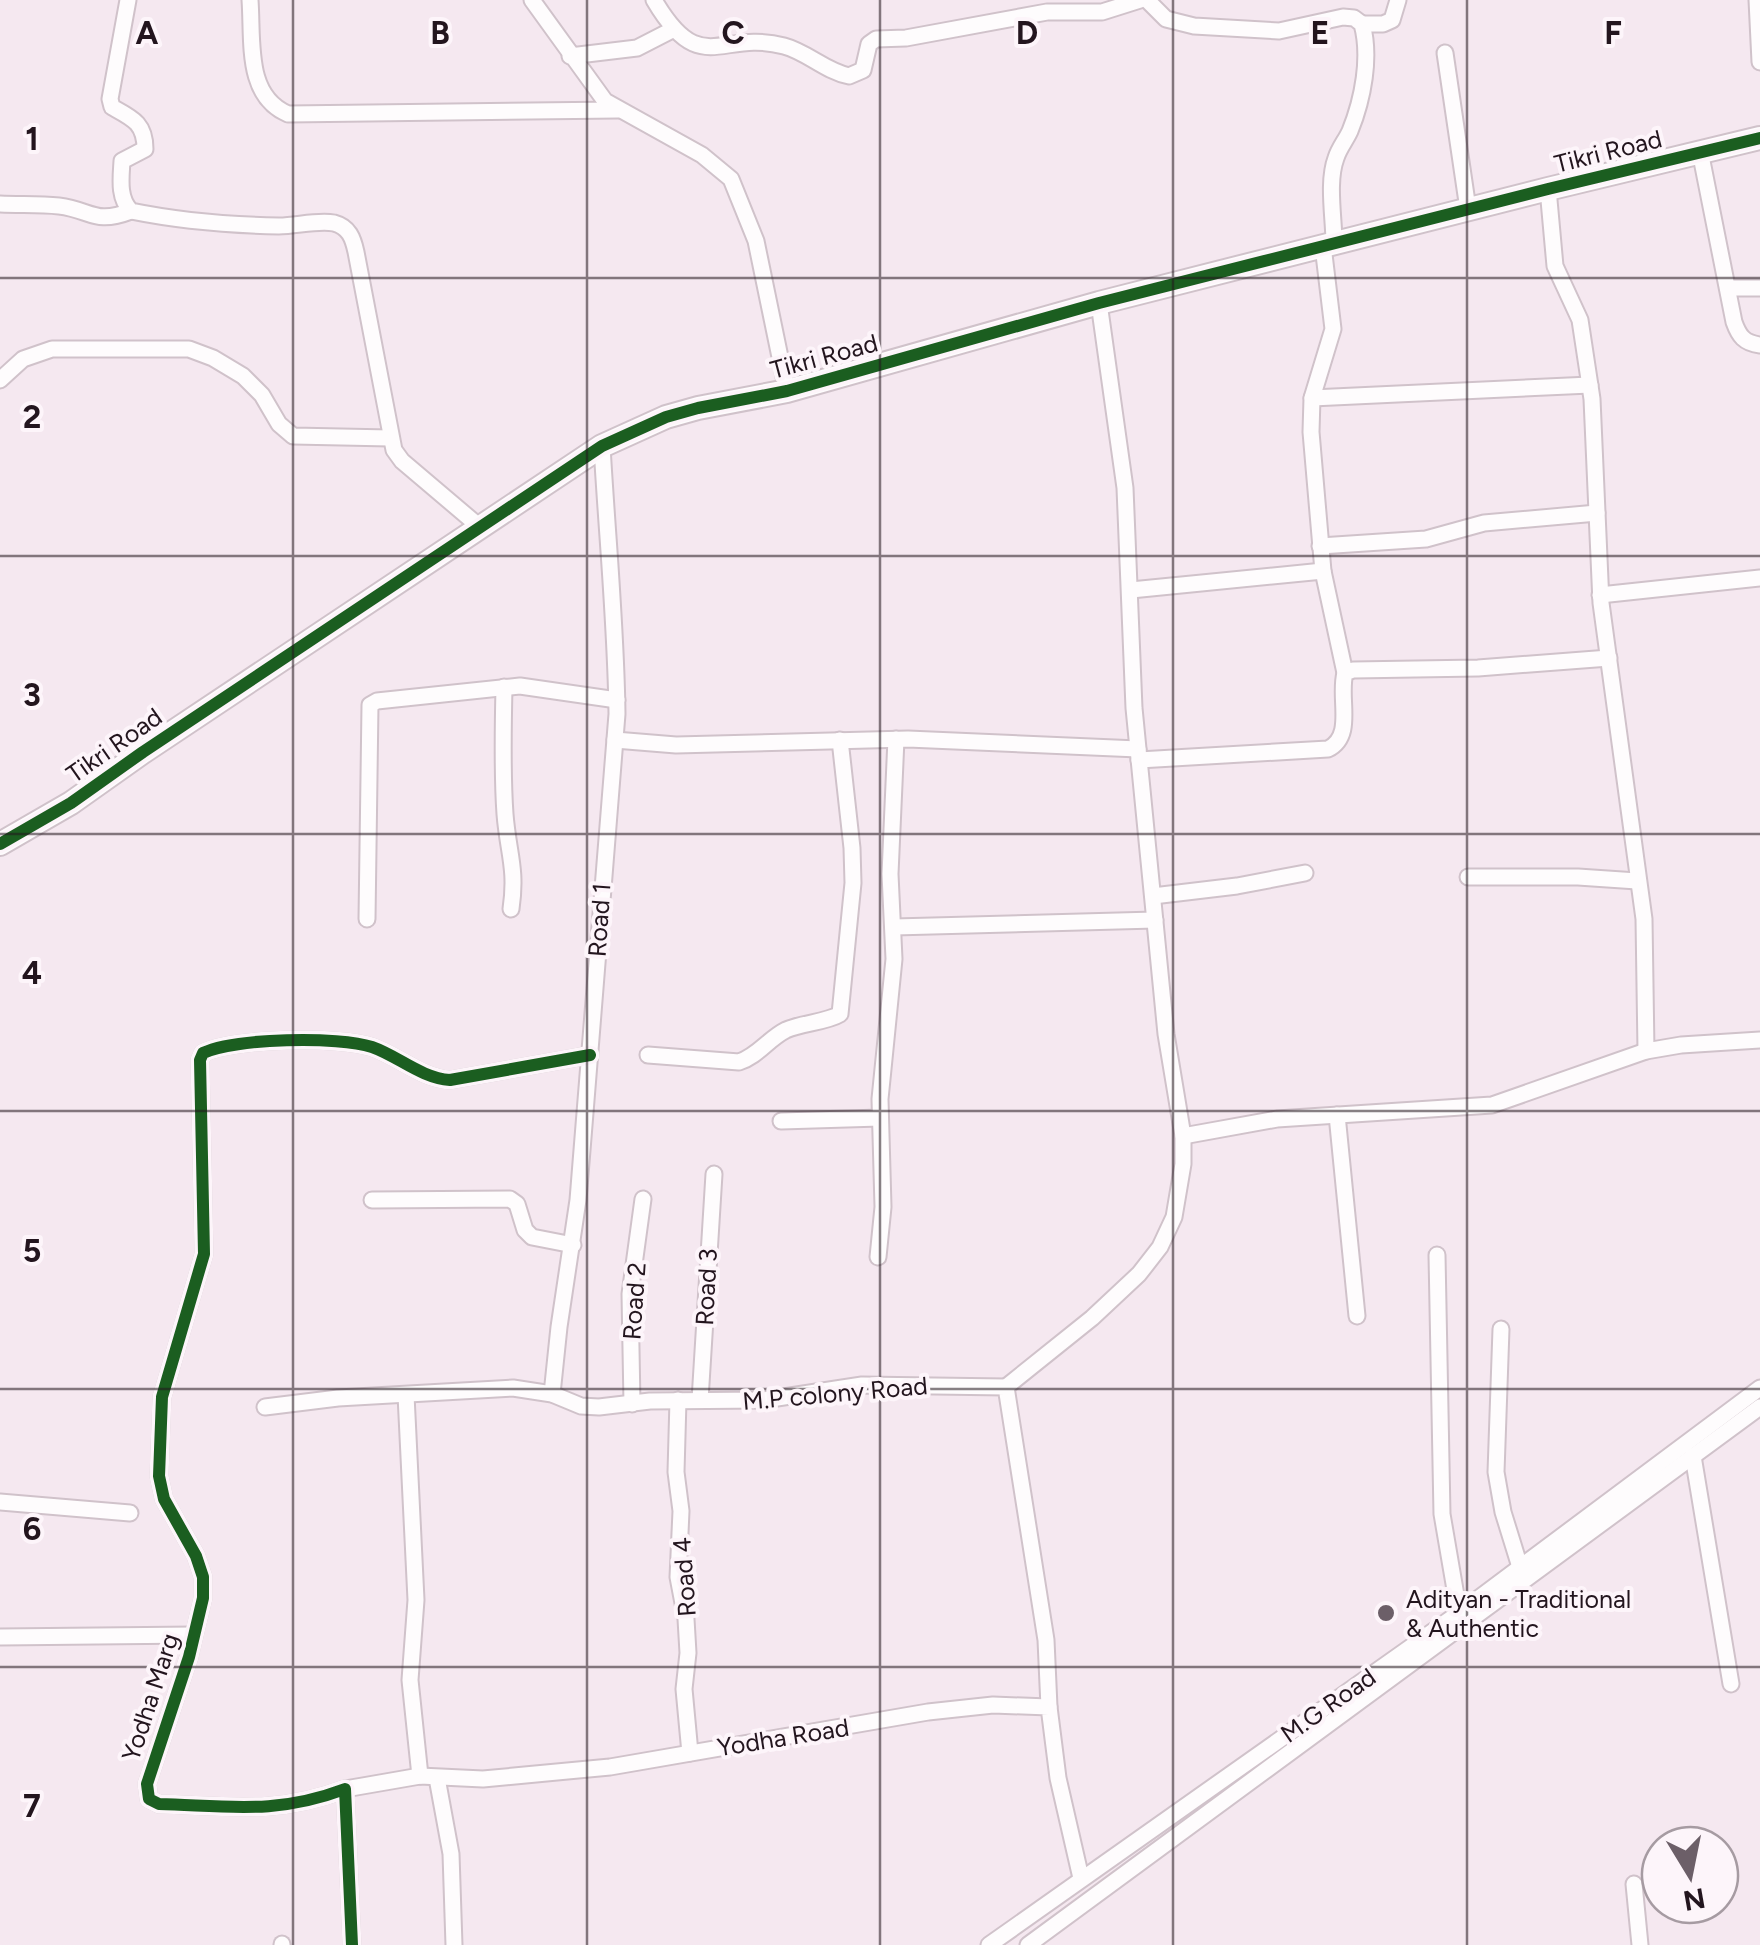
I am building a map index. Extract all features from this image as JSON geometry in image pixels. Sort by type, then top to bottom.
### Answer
[{"type":"street","points":[[128,0],[110,99],[112,107],[136,119],[145,139],[142,153],[122,161],[123,197],[131,212]]},
{"type":"street","points":[[250,0],[258,91],[276,110],[288,114],[618,110]]},
{"type":"street","points":[[532,0],[595,90],[618,110],[702,155],[731,178],[756,241],[787,391]]},
{"type":"street","points":[[654,0],[674,30],[690,44],[780,45],[848,76],[863,70],[869,44],[876,39],[906,38],[1047,12],[1102,12],[1144,0],[1166,19],[1194,26],[1279,31],[1343,18],[1354,18],[1362,24],[1383,24],[1392,20],[1398,0]]},
{"type":"street","points":[[1757,0],[1760,62]]},
{"type":"street","points":[[616,740],[676,745],[896,740],[1138,755],[1328,749],[1338,744],[1344,734],[1344,674],[1320,546],[1312,398],[1333,329],[1329,245],[1333,171],[1355,118],[1366,67],[1362,24]]},
{"type":"street","points":[[570,56],[637,48],[674,30]]},
{"type":"street","points":[[1444,53],[1468,209]]},
{"type":"street","name":"Tikri Road","points":[[0,844],[71,803],[602,446],[666,417],[787,391],[1099,304],[1548,188],[1760,138]]},
{"type":"street","points":[[1700,152],[1739,336],[1760,344]]},
{"type":"street","points":[[1548,188],[1555,266],[1580,320],[1590,385],[1600,595],[1644,919],[1646,1052]]},
{"type":"street","points":[[0,204],[58,206],[99,218],[131,212],[185,221],[283,226],[321,223],[346,229],[356,252],[390,438],[402,461],[481,528]]},
{"type":"street","points":[[1728,288],[1760,288]]},
{"type":"street","points":[[1081,1878],[1058,1778],[1046,1640],[1006,1387],[1092,1318],[1139,1274],[1160,1247],[1174,1217],[1180,1190],[1184,1136],[1166,1034],[1138,755],[1124,488],[1099,304]]},
{"type":"street","points":[[0,380],[22,359],[52,349],[189,349],[244,376],[262,395],[279,424],[294,436],[390,438]]},
{"type":"street","points":[[1312,398],[1590,385]]},
{"type":"street","name":"Road 1","points":[[552,1394],[573,1245],[616,740],[602,446]]},
{"type":"street","points":[[1320,546],[1426,538],[1484,523],[1597,513]]},
{"type":"street","points":[[1131,590],[1323,571]]},
{"type":"street","points":[[1600,595],[1760,578]]},
{"type":"street","points":[[1344,674],[1353,670],[1550,664],[1609,658]]},
{"type":"street","points":[[368,919],[370,706],[377,701],[504,687],[617,700]]},
{"type":"street","points":[[504,687],[506,821],[514,859],[511,909]]},
{"type":"street","points":[[648,1055],[739,1062],[750,1059],[779,1033],[840,1014],[853,882],[840,740]]},
{"type":"street","points":[[878,1257],[883,1207],[880,1118],[894,928],[890,874],[896,740]]},
{"type":"street","points":[[1153,896],[1305,873]]},
{"type":"street","points":[[1468,878],[1637,881]]},
{"type":"street","points":[[894,928],[1155,920]]},
{"type":"street","points":[[1184,1136],[1277,1120],[1492,1105],[1646,1052],[1681,1045],[1760,1040]]},
{"type":"street","name":"Yodha Marg","points":[[344,1789],[318,1799],[260,1809],[159,1804],[149,1798],[147,1784],[202,1598],[203,1577],[196,1556],[164,1500],[159,1476],[162,1398],[204,1254],[198,1074],[204,1052],[240,1045],[346,1042],[374,1048],[432,1077],[450,1080],[590,1055]]},
{"type":"street","points":[[1337,1115],[1357,1316]]},
{"type":"street","points":[[781,1120],[880,1118]]},
{"type":"street","name":"Road 3","points":[[700,1400],[714,1174]]},
{"type":"street","points":[[372,1200],[510,1199],[518,1204],[525,1230],[532,1237],[573,1245]]},
{"type":"street","name":"Road 2","points":[[632,1404],[630,1294],[643,1199]]},
{"type":"street","points":[[1437,1255],[1442,1514],[1459,1613]]},
{"type":"street","points":[[1501,1328],[1496,1472],[1503,1512],[1520,1567]]},
{"type":"street","name":"M.P colony Road","points":[[265,1407],[338,1398],[513,1388],[552,1394],[581,1406],[764,1400],[862,1386],[1006,1387]]},
{"type":"street","name":"M.G Road","points":[[1028,1945],[1569,1539],[1760,1388]]},
{"type":"street","points":[[406,1395],[416,1600],[410,1667],[429,1777],[451,1854],[454,1945]]},
{"type":"street","name":"Road 4","points":[[678,1400],[678,1577],[686,1619],[684,1689],[690,1753]]},
{"type":"street","name":"M.G Road","points":[[989,1945],[1520,1567],[1694,1456],[1760,1407]]},
{"type":"street","points":[[1694,1456],[1731,1684]]},
{"type":"street","points":[[0,1502],[130,1512]]},
{"type":"street","points":[[0,1637],[194,1635]]},
{"type":"street","name":"Yodha Road","points":[[344,1789],[429,1777],[464,1780],[610,1768],[928,1712],[993,1705],[1049,1706]]},
{"type":"street","points":[[344,1789],[352,1945]]},
{"type":"street","points":[[1634,1884],[1640,1945]]},
{"type":"cycle path","points":[[0,844],[71,803],[602,446],[666,417],[787,391],[1099,303],[1760,138]]},
{"type":"cycle path","points":[[352,1945],[345,1789],[274,1806],[159,1804],[149,1799],[147,1784],[189,1657],[203,1598],[203,1577],[196,1556],[164,1499],[159,1476],[162,1397],[204,1254],[200,1060],[203,1053],[238,1044],[336,1041],[372,1047],[429,1075],[450,1080],[590,1055]]},
{"type":"place","name":"Adityan - Traditional & Authentic","points":[[1386,1613]]}]
